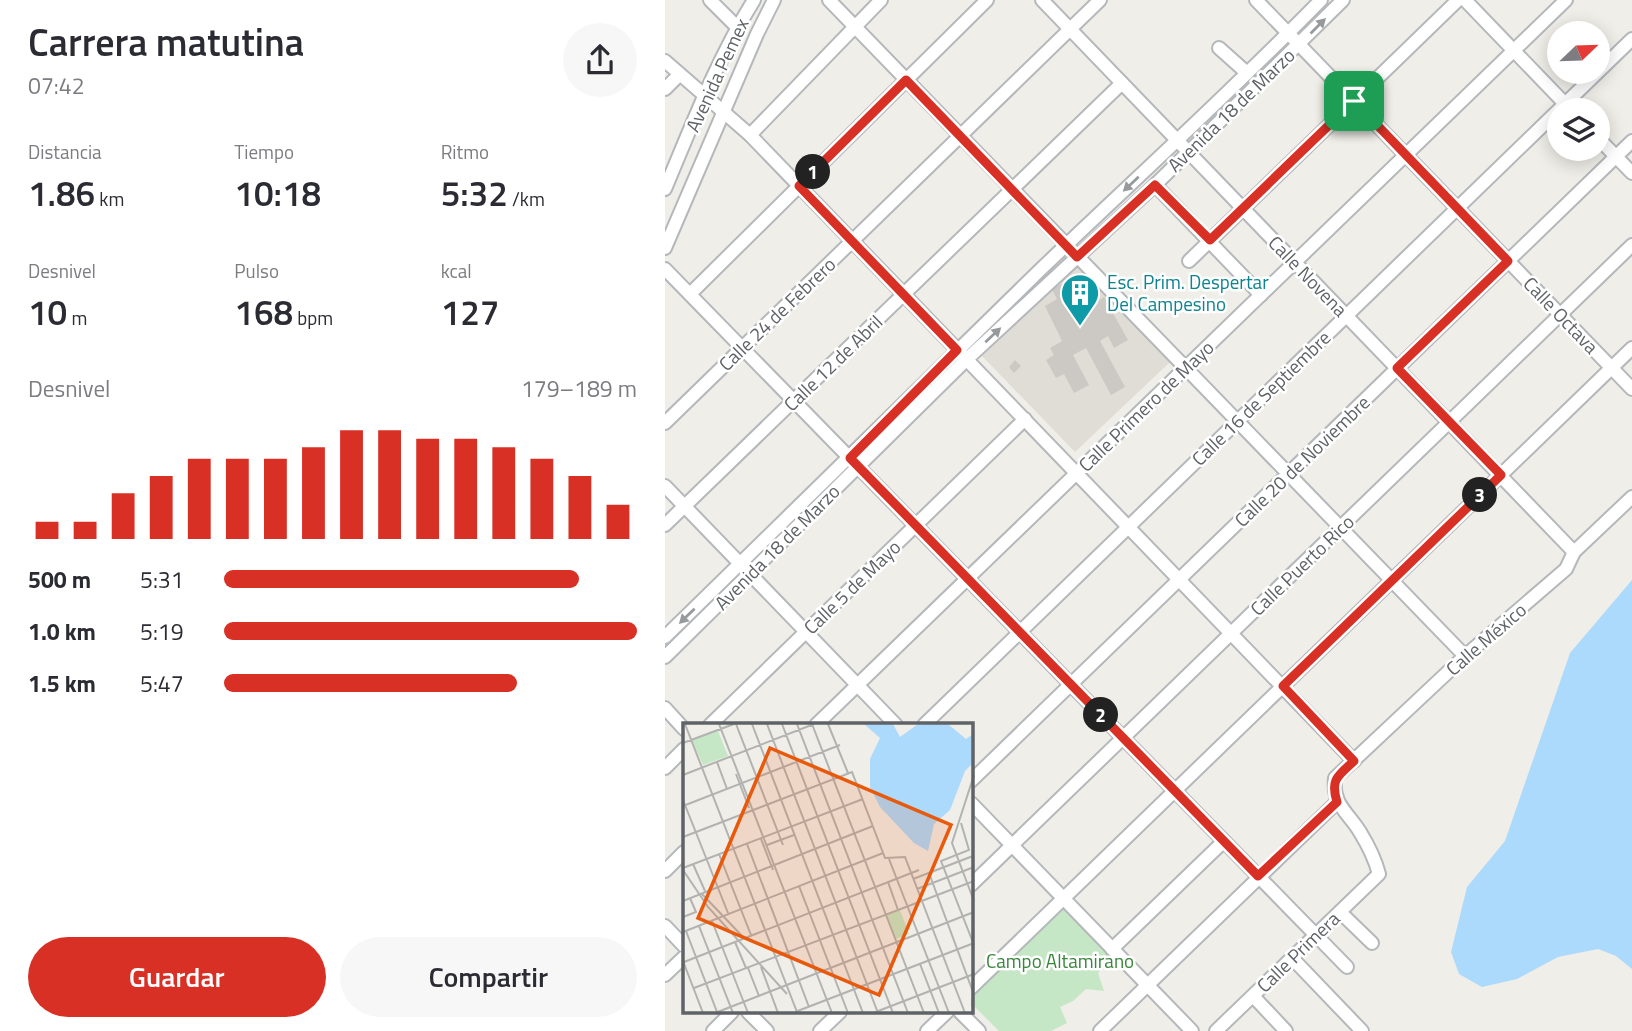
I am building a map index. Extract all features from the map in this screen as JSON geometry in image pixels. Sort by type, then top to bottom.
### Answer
[{"type":"street","points":[[710,0],[737,27]]},
{"type":"street","name":"Avenida Pemex","points":[[665,189],[704,97],[737,27],[754,0]]},
{"type":"street","points":[[665,248],[774,0]]},
{"type":"street","points":[[829,0],[1465,656]]},
{"type":"street","points":[[750,135],[881,0]]},
{"type":"street","points":[[689,294],[987,0]]},
{"type":"street","name":"Calle Novena","points":[[1042,0],[1574,552]]},
{"type":"street","name":"Calle 24 de Febrero","points":[[665,423],[1100,0]]},
{"type":"street","name":"Calle Octava","points":[[1256,0],[1632,389]]},
{"type":"street","name":"Avenida 18 de Marzo","points":[[665,637],[853,462],[962,355],[1066,245],[1178,141],[1321,0]]},
{"type":"street","name":"Avenida 18 de Marzo","points":[[962,355],[1077,257],[1155,185],[1343,0]]},
{"type":"street","points":[[1189,261],[1458,0]]},
{"type":"street","points":[[1465,0],[1559,98]]},
{"type":"street","name":"Calle Primero de Mayo","points":[[818,723],[1566,0]]},
{"type":"street","name":"Calle 16 de Septiembre","points":[[1576,98],[1632,38]]},
{"type":"street","points":[[1219,48],[1247,74]]},
{"type":"street","points":[[665,61],[750,135],[1354,761]]},
{"type":"street","points":[[665,89],[679,75]]},
{"type":"street","name":"Calle 12 de Abril","points":[[665,525],[1122,83]]},
{"type":"street","name":"Calle 16 de Septiembre","points":[[926,723],[1457,208],[1547,126]]},
{"type":"street","name":"Calle 20 de Noviembre","points":[[973,778],[1632,141]]},
{"type":"street","points":[[1610,151],[1632,173]]},
{"type":"street","points":[[1155,185],[1261,295]]},
{"type":"street","name":"Calle Puerto Rico","points":[[973,883],[1632,245]]},
{"type":"street","points":[[665,269],[1347,967]]},
{"type":"street","points":[[973,986],[1632,348]]},
{"type":"street","name":"Calle 5 de Mayo","points":[[712,723],[1025,419]]},
{"type":"street","name":"Avenida 18 de Marzo","points":[[665,657],[751,574],[853,462]]},
{"type":"street","points":[[665,485],[894,723]]},
{"type":"street","name":"Calle México","points":[[1337,802],[1333,790],[1335,778],[1465,656],[1566,569],[1574,552],[1632,497]]},
{"type":"street","points":[[665,708],[683,728]]},
{"type":"street","points":[[665,768],[683,750]]},
{"type":"street","points":[[1100,1031],[1337,802]]},
{"type":"street","name":"Calle Primera","points":[[1216,1031],[1379,874],[1359,831],[1337,802]]},
{"type":"street","points":[[973,805],[1192,1031]]},
{"type":"street","points":[[1112,948],[1224,841]]},
{"type":"street","points":[[665,871],[683,853]]},
{"type":"street","points":[[1340,912],[1372,943]]},
{"type":"street","points":[[665,926],[683,945]]},
{"type":"street","points":[[665,975],[683,958]]},
{"type":"street","points":[[1292,958],[1362,1031]]},
{"type":"street","points":[[1253,996],[1286,1031]]},
{"type":"street","points":[[713,1031],[731,1014]]},
{"type":"street","points":[[750,1014],[767,1031]]},
{"type":"street","points":[[820,1031],[838,1014]]},
{"type":"street","points":[[927,1031],[945,1014]]},
{"type":"street","points":[[962,1014],[979,1031]]},
{"type":"street","points":[[1342,1031],[1352,1021]]},
{"type":"shaded area","points":[[1078,264],[1170,362],[1075,452],[982,356]]},
{"type":"green space","name":"Campo Altamirano","points":[[1063,902],[1116,956],[1098,973],[1104,991],[1086,989],[1073,1001],[1060,1007],[1067,1023],[1051,1031],[999,1031],[973,1005],[973,991]]},
{"type":"water","points":[[1632,580],[1632,969],[1616,956],[1598,949],[1558,957],[1517,979],[1482,987],[1459,974],[1451,952],[1467,887],[1505,841],[1570,653]]},
{"type":"building","points":[[1073,278],[1084,301],[1089,298],[1093,304],[1104,297],[1128,340],[1114,348],[1108,336],[1100,341],[1125,387],[1111,395],[1086,348],[1073,355],[1089,385],[1074,393],[1064,374],[1056,378],[1046,360],[1054,355],[1050,348],[1062,341],[1045,306],[1057,299],[1052,289]]},
{"type":"building","points":[[1015,360],[1021,366],[1014,373],[1009,367]]},
{"type":"place","name":"Esc. Prim. Despertar Del Campesino","points":[[1080,327]]},
{"type":"route","points":[[906,80],[1077,257],[1155,185],[1210,240],[1354,101],[1508,261],[1397,368],[1501,475],[1283,686],[1354,761],[1335,778],[1333,790],[1337,802],[1258,876],[850,458],[957,350],[799,186],[906,80]]}]
